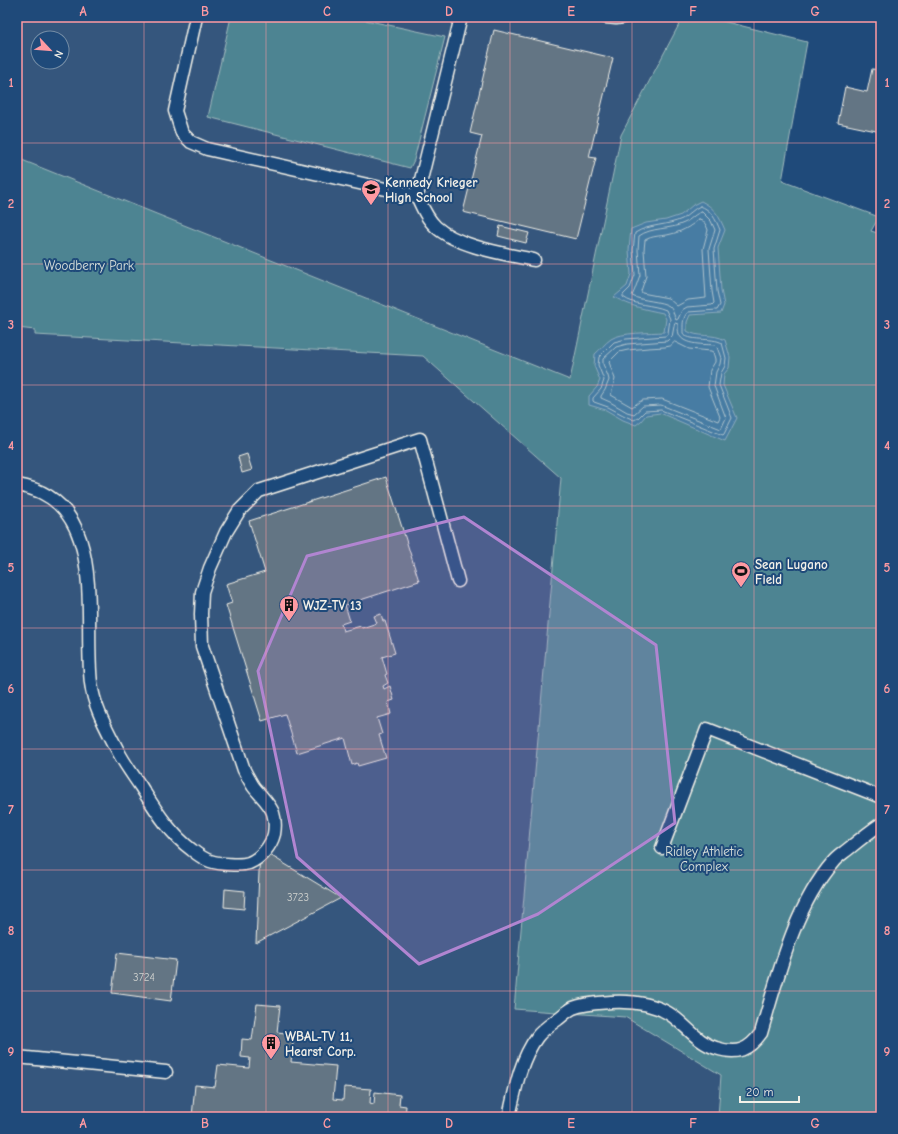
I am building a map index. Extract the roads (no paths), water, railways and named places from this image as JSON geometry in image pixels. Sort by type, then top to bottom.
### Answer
[{"type":"lane","points":[[196,17],[175,111],[182,133],[191,142],[207,149],[417,196]]},
{"type":"lane","points":[[461,17],[417,196],[429,220],[444,233],[458,241],[486,250],[534,260]]},
{"type":"lane","points":[[606,17],[623,17]]},
{"type":"lane","points":[[17,485],[30,487],[58,502],[68,513],[77,531],[84,553],[88,578],[90,607],[90,662],[96,707],[121,757],[156,810],[175,834],[192,850],[210,861],[228,865],[249,863],[264,853],[272,841],[275,828],[273,812],[252,785],[244,770],[202,646],[202,592],[210,568],[226,532],[239,511],[259,491],[420,440],[458,581]]},
{"type":"lane","points":[[662,848],[706,729],[881,797]]},
{"type":"lane","points":[[510,1117],[517,1084],[526,1058],[538,1036],[572,1008],[592,1003],[627,1001],[651,1005],[668,1013],[701,1040],[716,1048],[732,1051],[745,1049],[754,1042],[761,1033],[797,921],[813,889],[833,861],[881,824]]},
{"type":"lane","points":[[17,1058],[166,1072]]},
{"type":"water","points":[[701,201],[716,213],[725,230],[718,248],[721,290],[724,305],[721,313],[690,315],[687,322],[687,331],[725,340],[730,357],[729,368],[724,374],[723,385],[737,418],[725,441],[660,413],[646,415],[636,425],[623,420],[606,410],[589,405],[589,396],[597,387],[600,380],[594,366],[595,354],[605,344],[611,339],[622,335],[664,332],[666,319],[663,313],[644,309],[614,297],[627,286],[631,274],[629,250],[631,229],[646,223],[666,220],[681,215],[693,205]]},
{"type":"place","name":"Kennedy Krieger High School","points":[[371,206]]},
{"type":"place","name":"Sean Lugano Field","points":[[741,588]]},
{"type":"place","name":"WJZ-TV 13","points":[[289,622]]},
{"type":"place","name":"WBAL-TV 11, Hearst Corp.","points":[[271,1060]]},
{"type":"park label","name":"Woodberry Park","points":[[89,265]]},
{"type":"park label","name":"Ridley Athletic Complex","points":[[704,858]]}]
